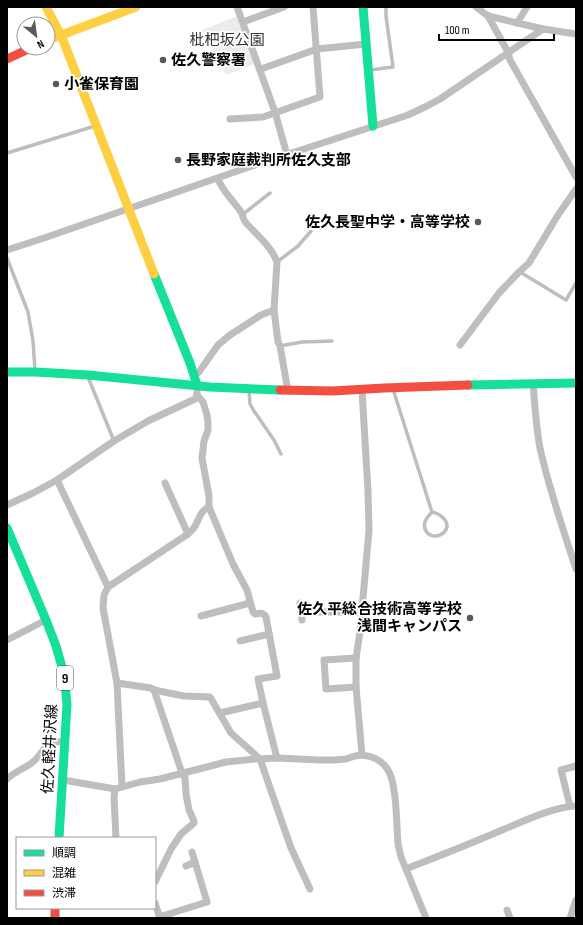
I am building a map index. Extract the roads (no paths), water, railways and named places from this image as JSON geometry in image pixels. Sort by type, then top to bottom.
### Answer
[{"type":"street","points":[[7,506],[57,480],[114,441],[148,421],[195,399],[197,395],[197,385],[194,375],[61,35],[46,7]]},
{"type":"street","points":[[56,37],[136,7]]},
{"type":"street","points":[[237,7],[276,112],[287,154]]},
{"type":"street","points":[[243,22],[284,7]]},
{"type":"street","points":[[230,119],[263,117],[320,97],[313,7]]},
{"type":"street","points":[[363,7],[373,126]]},
{"type":"street","points":[[476,7],[488,16],[543,29],[576,34]]},
{"type":"street","points":[[517,23],[527,7]]},
{"type":"street","points":[[488,16],[508,52],[510,60],[576,177]]},
{"type":"street","points":[[7,250],[218,179],[287,154],[408,115],[440,99],[543,29]]},
{"type":"street","points":[[260,69],[317,49],[366,44]]},
{"type":"street","points":[[218,179],[221,187],[241,212],[244,221],[274,255],[276,262],[274,310],[278,342],[288,391]]},
{"type":"street","points":[[460,345],[499,293],[529,263],[558,215],[576,189]]},
{"type":"street","points":[[194,375],[199,372],[218,345],[230,335],[261,315],[274,310]]},
{"type":"street","points":[[7,372],[88,375],[210,387],[288,391],[333,391],[576,383]]},
{"type":"street","points":[[533,384],[540,448],[576,569]]},
{"type":"street","points":[[362,390],[369,523],[362,612],[356,658],[356,687],[362,755]]},
{"type":"street","points":[[197,395],[203,402],[207,415],[208,430],[204,442],[202,458],[209,496],[209,507],[233,564],[247,590],[253,614],[262,613],[265,616],[269,634],[277,676],[258,679],[277,758]]},
{"type":"street","points":[[57,480],[108,587]]},
{"type":"street","points":[[165,483],[188,534]]},
{"type":"street","points":[[116,837],[114,797],[118,787],[117,683],[103,608],[104,595],[108,587],[188,534],[193,529],[204,509],[209,507]]},
{"type":"street","name":"佐久軽井沢線","points":[[7,528],[46,620],[56,646],[64,674],[67,704],[59,837]]},
{"type":"street","points":[[201,616],[250,603]]},
{"type":"street","points":[[300,603],[302,620]]},
{"type":"street","points":[[301,612],[362,612]]},
{"type":"street","points":[[7,640],[46,620]]},
{"type":"street","points":[[240,641],[269,634]]},
{"type":"street","points":[[356,658],[324,660],[326,689],[356,687]]},
{"type":"street","points":[[117,683],[151,688],[154,690],[184,696],[210,697],[231,733],[260,759],[291,848],[310,889]]},
{"type":"street","points":[[154,690],[185,778],[189,810],[194,821],[194,823],[181,834],[171,849],[156,880]]},
{"type":"street","points":[[220,713],[263,703]]},
{"type":"street","points":[[7,779],[16,771],[36,760],[51,743],[65,742]]},
{"type":"street","points":[[62,780],[118,787],[160,779],[226,762],[277,758],[334,760],[362,755],[377,759],[385,766],[393,781],[395,791],[398,844],[401,857],[426,918]]},
{"type":"street","points":[[406,869],[528,819],[554,810],[573,806],[561,770],[576,766]]},
{"type":"street","points":[[156,907],[159,918],[207,902],[192,852]]},
{"type":"street","points":[[186,866],[195,862]]},
{"type":"street","points":[[570,918],[576,900]]},
{"type":"street","points":[[507,910],[510,918]]},
{"type":"lane","points":[[369,70],[394,67],[386,7]]},
{"type":"lane","points":[[7,153],[96,125]]},
{"type":"lane","points":[[242,215],[270,193]]},
{"type":"lane","points":[[276,262],[298,246],[311,231]]},
{"type":"lane","points":[[7,258],[28,312],[33,341],[35,372]]},
{"type":"lane","points":[[519,272],[566,300],[576,283]]},
{"type":"lane","points":[[280,346],[302,342],[332,341]]},
{"type":"lane","points":[[88,375],[114,441]]},
{"type":"lane","points":[[393,388],[432,512]]},
{"type":"lane","points":[[249,389],[250,404],[274,440],[281,454]]},
{"type":"lane","points":[[432,512],[438,513],[446,521],[447,526],[441,535],[430,535],[426,530],[425,521],[432,512]]},
{"type":"place","name":"佐久警察署","points":[[163,60]]},
{"type":"place","name":"小雀保育園","points":[[56,84]]},
{"type":"place","name":"長野家庭裁判所佐久支部","points":[[178,160]]},
{"type":"place","name":"佐久長聖中学・高等学校","points":[[478,222]]},
{"type":"place","name":"佐久平総合技術高等学校 浅間キャンパス","points":[[470,618]]},
{"type":"park label","name":"枇杷坂公園","points":[[227,40]]}]
